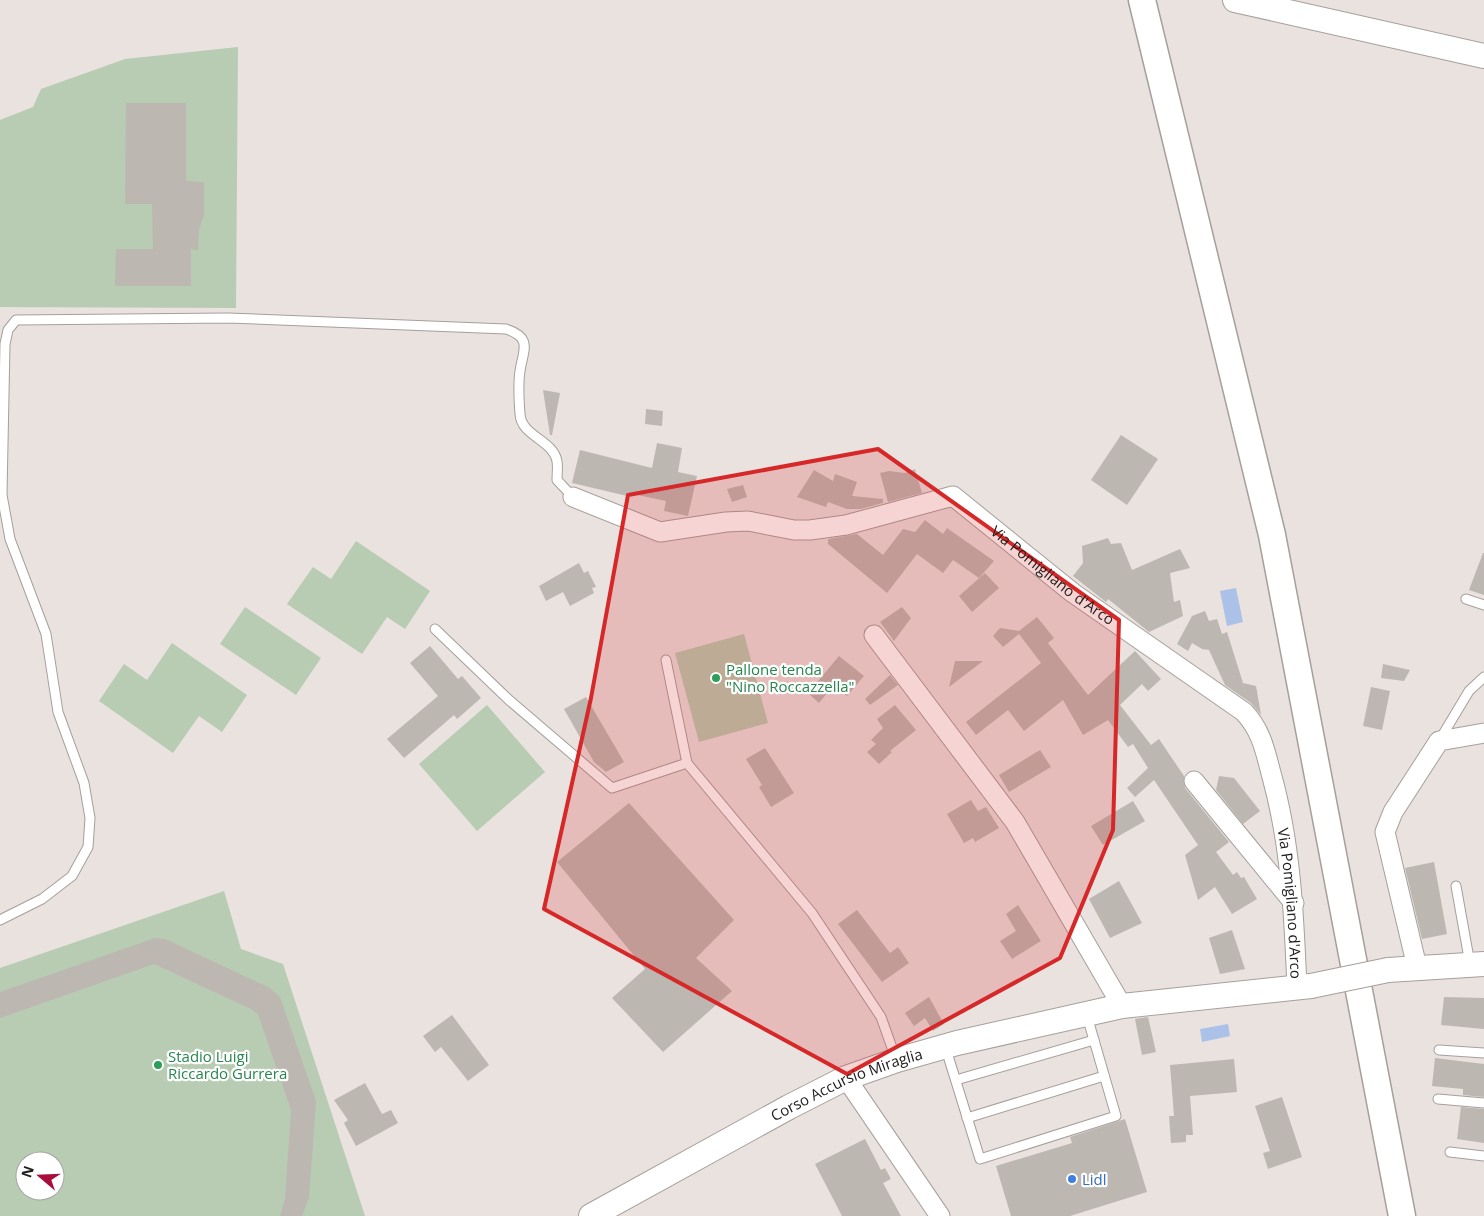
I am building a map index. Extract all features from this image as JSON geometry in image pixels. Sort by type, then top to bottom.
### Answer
[{"type":"main road","points":[[1142,0],[1266,511],[1402,1216]]},
{"type":"street","points":[[1235,0],[1484,56]]},
{"type":"street","name":"Via Pomigliano d'Arco","points":[[573,497],[660,532],[726,522],[748,521],[794,530],[810,530],[855,522],[952,496],[1073,593],[1244,712],[1254,723],[1260,733],[1278,798],[1294,903],[1304,987]]},
{"type":"street","points":[[874,635],[1015,822],[1122,1006]]},
{"type":"street","points":[[1477,964],[1418,967],[1385,832],[1393,812],[1439,741],[1484,733]]},
{"type":"street","points":[[1194,781],[1294,903]]},
{"type":"street","name":"Corso Accursio Miraglia","points":[[591,1216],[846,1078],[897,1060],[945,1046],[1122,1006],[1304,987],[1388,970],[1418,967]]},
{"type":"street","points":[[846,1078],[940,1216]]},
{"type":"lane","points":[[0,920],[42,899],[72,876],[88,847],[90,818],[84,783],[58,712],[46,634],[10,539],[2,495],[5,344],[8,330],[16,320],[228,318],[506,329],[518,333],[525,344],[520,372],[520,417],[531,433],[551,448],[557,461],[557,480],[573,497]]},
{"type":"lane","points":[[1466,599],[1484,605]]},
{"type":"lane","points":[[435,629],[516,706],[612,788],[687,763]]},
{"type":"lane","points":[[666,660],[687,763],[812,913],[881,1017],[897,1060]]},
{"type":"lane","points":[[1439,741],[1469,691],[1484,677]]},
{"type":"lane","points":[[1456,886],[1477,964]]},
{"type":"lane","points":[[945,1046],[980,1158],[1116,1116],[1086,1014]]},
{"type":"lane","points":[[956,1080],[1094,1040]]},
{"type":"lane","points":[[1439,1050],[1484,1053]]},
{"type":"lane","points":[[967,1118],[1104,1076]]},
{"type":"lane","points":[[1438,1098],[1484,1103]]},
{"type":"lane","points":[[1450,1152],[1484,1156]]},
{"type":"highlighted area","points":[[878,449],[1119,620],[1113,830],[1060,958],[847,1074],[544,909],[591,698],[628,495]]},
{"type":"green space","points":[[238,47],[236,308],[0,307],[0,120],[33,107],[41,89],[125,59]]},
{"type":"green space","points":[[356,541],[430,591],[405,629],[387,617],[362,654],[287,604],[313,567],[331,579]]},
{"type":"green space","points":[[245,607],[321,658],[296,695],[220,644]]},
{"type":"green space","points":[[744,634],[768,723],[699,742],[675,653]]},
{"type":"green space","points":[[172,643],[247,695],[222,732],[199,716],[173,753],[99,701],[124,664],[147,680]]},
{"type":"green space","points":[[487,705],[545,772],[477,831],[419,764]]},
{"type":"green space","name":"Stadio Luigi Riccardo Gurrera","points":[[224,891],[241,949],[283,964],[365,1216],[0,1216],[0,968]]},
{"type":"water","points":[[1236,588],[1243,622],[1227,626],[1220,591]]},
{"type":"water","points":[[1228,1024],[1230,1036],[1202,1042],[1200,1029]]},
{"type":"building","points":[[126,103],[186,103],[186,181],[204,182],[204,215],[199,229],[198,250],[191,249],[191,286],[115,286],[116,249],[153,249],[152,204],[125,204]]},
{"type":"building","points":[[543,390],[560,393],[552,435],[550,435]]},
{"type":"building","points":[[646,409],[663,411],[662,426],[645,424]]},
{"type":"building","points":[[1121,435],[1158,459],[1127,505],[1091,480]]},
{"type":"building","points":[[657,443],[682,448],[678,472],[697,476],[688,516],[664,511],[666,501],[628,493],[627,496],[572,483],[580,450],[652,468]]},
{"type":"building","points":[[915,469],[922,493],[888,502],[880,473],[889,471],[905,473]]},
{"type":"building","points":[[814,470],[833,481],[835,474],[857,482],[852,496],[883,499],[883,503],[861,509],[847,509],[828,502],[826,507],[797,497]]},
{"type":"building","points":[[743,485],[747,497],[732,502],[727,489]]},
{"type":"building","points":[[925,520],[943,534],[947,528],[994,561],[979,578],[953,560],[943,573],[917,554],[887,593],[828,544],[828,539],[857,534],[883,555],[903,529],[915,532]]},
{"type":"building","points":[[1108,538],[1111,544],[1121,543],[1132,570],[1180,549],[1190,568],[1170,573],[1174,602],[1180,600],[1183,616],[1149,632],[1108,599],[1106,602],[1073,576],[1083,563],[1082,546]]},
{"type":"building","points":[[1484,553],[1484,595],[1469,590]]},
{"type":"building","points":[[579,563],[584,573],[588,571],[596,587],[592,588],[594,593],[570,606],[563,592],[546,601],[539,586]]},
{"type":"building","points":[[985,573],[999,588],[972,612],[959,596]]},
{"type":"building","points":[[902,607],[911,618],[894,641],[880,622]]},
{"type":"building","points":[[1205,611],[1209,621],[1217,619],[1222,634],[1227,632],[1243,683],[1256,686],[1261,715],[1251,703],[1225,685],[1209,650],[1202,649],[1192,643],[1188,651],[1177,644],[1192,616]]},
{"type":"building","points":[[1037,617],[1054,638],[1048,643],[1088,695],[1135,651],[1161,679],[1148,691],[1142,684],[1120,705],[1151,745],[1159,739],[1184,776],[1185,788],[1229,842],[1216,852],[1233,875],[1237,872],[1241,878],[1244,877],[1257,899],[1232,914],[1215,887],[1198,900],[1185,855],[1198,845],[1154,780],[1135,797],[1127,788],[1148,768],[1133,744],[1128,747],[1108,720],[1083,735],[1063,700],[1024,731],[1008,710],[976,735],[966,722],[1041,663],[1019,634],[1003,647],[993,636],[1000,628],[1019,631]]},
{"type":"building","points":[[430,646],[458,679],[462,676],[481,698],[457,719],[454,715],[404,758],[387,739],[438,696],[410,663]]},
{"type":"building","points":[[839,656],[864,676],[847,696],[832,687],[819,703],[808,693]]},
{"type":"building","points":[[955,661],[983,661],[949,687]]},
{"type":"building","points":[[1383,664],[1410,670],[1404,681],[1381,678]]},
{"type":"building","points":[[890,675],[898,685],[870,705],[865,699]]},
{"type":"building","points":[[1371,687],[1390,691],[1382,730],[1363,726]]},
{"type":"building","points":[[586,697],[624,762],[606,772],[594,762],[564,709]]},
{"type":"building","points":[[895,705],[916,730],[890,751],[892,752],[879,764],[867,752],[876,744],[871,740],[883,728],[877,719]]},
{"type":"building","points":[[765,748],[794,793],[771,807],[759,787],[762,785],[746,759]]},
{"type":"building","points":[[1040,750],[1051,767],[1009,792],[999,775]]},
{"type":"building","points":[[1219,776],[1234,778],[1260,811],[1243,824],[1216,790]]},
{"type":"building","points":[[971,800],[978,811],[986,807],[999,828],[975,842],[973,838],[964,843],[947,814]]},
{"type":"building","points":[[1133,801],[1145,821],[1103,845],[1091,826]]},
{"type":"building","points":[[629,803],[734,920],[696,958],[732,991],[663,1052],[612,998],[645,969],[557,862]]},
{"type":"building","points":[[1434,862],[1447,934],[1422,939],[1405,868]]},
{"type":"building","points":[[1119,881],[1142,923],[1110,938],[1089,899]]},
{"type":"building","points":[[1018,905],[1041,941],[1012,959],[1000,941],[1016,931],[1006,914]]},
{"type":"building","points":[[857,910],[890,953],[898,947],[909,963],[882,982],[838,924]]},
{"type":"building","points":[[1232,930],[1245,969],[1220,974],[1209,938]]},
{"type":"building","points":[[155,938],[165,939],[270,988],[280,997],[316,1101],[309,1198],[302,1216],[280,1216],[285,1199],[291,1110],[258,1014],[251,1009],[154,964],[0,1018],[0,992]]},
{"type":"building","points":[[929,997],[944,1024],[933,1031],[925,1018],[914,1026],[905,1013]]},
{"type":"building","points":[[1444,997],[1484,998],[1484,1029],[1441,1025]]},
{"type":"building","points":[[452,1015],[489,1065],[468,1081],[441,1047],[435,1052],[423,1036]]},
{"type":"building","points":[[1148,1017],[1156,1052],[1142,1055],[1135,1019]]},
{"type":"building","points":[[1435,1058],[1484,1064],[1484,1097],[1463,1095],[1463,1089],[1432,1086]]},
{"type":"building","points":[[1234,1059],[1237,1092],[1190,1096],[1193,1135],[1186,1135],[1186,1142],[1171,1143],[1169,1116],[1174,1116],[1170,1065]]},
{"type":"building","points":[[365,1083],[382,1114],[391,1110],[398,1123],[356,1146],[344,1123],[348,1120],[334,1100]]},
{"type":"building","points":[[1282,1097],[1302,1157],[1268,1169],[1263,1153],[1270,1151],[1255,1106]]},
{"type":"building","points":[[1461,1107],[1484,1109],[1484,1143],[1457,1139]]},
{"type":"building","name":"Lidl","points":[[1125,1119],[1147,1192],[1070,1216],[1011,1216],[996,1166],[1072,1143],[1070,1137]]},
{"type":"building","points":[[865,1139],[881,1170],[885,1168],[891,1179],[883,1183],[901,1216],[842,1216],[815,1164]]},
{"type":"place","name":"Pallone tenda \"Nino Roccazzella\"","points":[[716,678]]},
{"type":"place","name":"Stadio Luigi Riccardo Gurrera","points":[[158,1065]]},
{"type":"place","name":"Lidl","points":[[1072,1179]]}]
